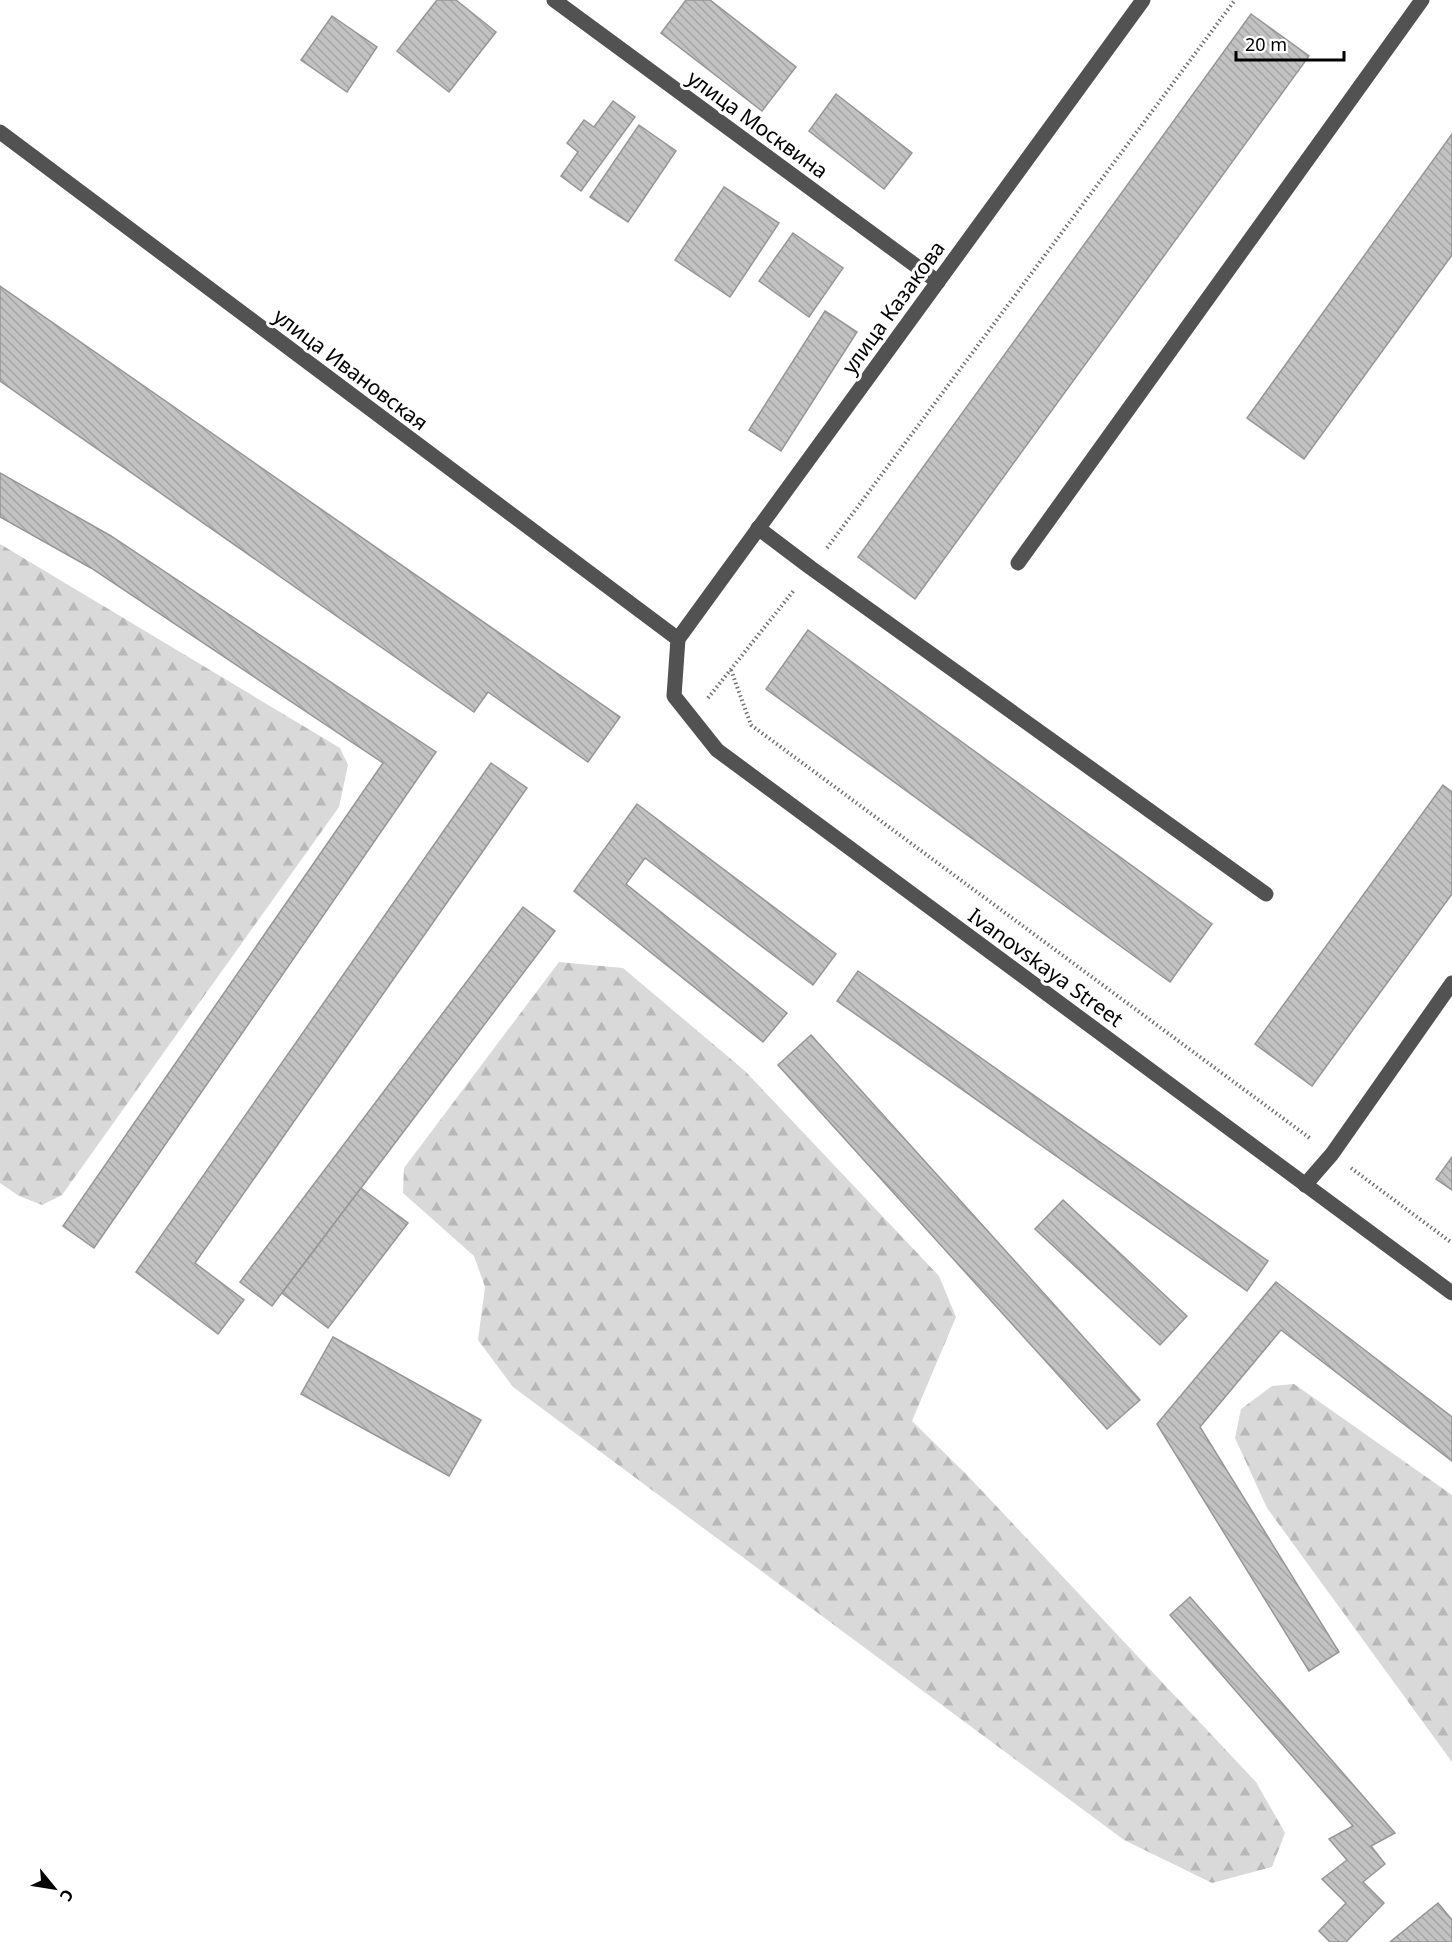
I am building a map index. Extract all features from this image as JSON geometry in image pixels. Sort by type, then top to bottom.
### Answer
[{"type":"street","name":"улица Москвина","points":[[554,0],[938,282]]},
{"type":"street","points":[[1018,563],[1422,0]]},
{"type":"street","name":"улица Казакова","points":[[678,639],[1140,1]]},
{"type":"street","name":"улица Ивановская","points":[[0,132],[678,639]]},
{"type":"street","points":[[758,528],[1266,894]]},
{"type":"street","name":"Ivanovskaya Street","points":[[678,639],[674,696],[717,750],[1452,1293]]},
{"type":"street","points":[[1305,1185],[1332,1154],[1452,983]]},
{"type":"path","points":[[692,718],[811,568],[1235,0]]},
{"type":"path","points":[[731,670],[751,724],[1452,1243]]},
{"type":"green space","points":[[0,544],[340,748],[348,765],[339,807],[62,1195],[42,1205],[19,1196],[0,1183]]},
{"type":"green space","points":[[559,962],[623,968],[745,1071],[939,1276],[956,1317],[912,1421],[968,1476],[1256,1782],[1285,1833],[1272,1867],[1212,1883],[1124,1840],[513,1387],[478,1340],[485,1287],[474,1256],[403,1193],[404,1168]]},
{"type":"green space","points":[[1294,1384],[1452,1495],[1452,1762],[1267,1508],[1235,1438],[1241,1409],[1272,1386]]},
{"type":"building","points":[[437,0],[456,0],[496,32],[449,92],[397,51]]},
{"type":"building","points":[[686,0],[710,0],[796,67],[762,111],[661,33]]},
{"type":"building","points":[[1251,14],[1309,56],[915,599],[858,557]]},
{"type":"building","points":[[332,16],[377,47],[347,92],[301,60]]},
{"type":"building","points":[[836,94],[912,153],[884,189],[809,131]]},
{"type":"building","points":[[613,101],[635,117],[581,191],[561,176],[578,152],[567,143],[584,120],[594,127]]},
{"type":"building","points":[[639,125],[676,151],[628,222],[590,197]]},
{"type":"building","points":[[1452,134],[1452,255],[1304,459],[1247,418]]},
{"type":"building","points":[[724,187],[779,223],[730,297],[675,260]]},
{"type":"building","points":[[793,233],[843,268],[809,317],[759,281]]},
{"type":"building","points":[[0,286],[620,717],[588,762],[488,692],[474,712],[0,381]]},
{"type":"building","points":[[825,311],[857,332],[781,451],[749,430]]},
{"type":"building","points":[[0,473],[111,536],[436,752],[94,1248],[63,1226],[383,763],[91,568],[0,517]]},
{"type":"building","points":[[808,630],[1212,924],[1170,982],[766,689]]},
{"type":"building","points":[[491,763],[527,788],[195,1263],[244,1300],[218,1334],[136,1272]]},
{"type":"building","points":[[1443,785],[1452,792],[1452,894],[1312,1086],[1255,1044]]},
{"type":"building","points":[[637,804],[836,954],[813,985],[645,858],[626,884],[787,1013],[763,1042],[574,891]]},
{"type":"building","points":[[523,907],[555,931],[272,1306],[240,1282]]},
{"type":"building","points":[[858,971],[1268,1261],[1247,1291],[837,1001]]},
{"type":"building","points":[[811,1035],[1140,1400],[1107,1429],[778,1065]]},
{"type":"building","points":[[1452,1157],[1452,1190],[1436,1179]]},
{"type":"building","points":[[361,1188],[408,1223],[328,1328],[282,1293]]},
{"type":"building","points":[[1063,1200],[1187,1316],[1160,1345],[1035,1229]]},
{"type":"building","points":[[1276,1282],[1452,1417],[1452,1461],[1281,1330],[1200,1427],[1339,1652],[1309,1671],[1157,1424]]},
{"type":"building","points":[[333,1337],[481,1420],[449,1476],[301,1394]]},
{"type":"building","points":[[1190,1597],[1395,1833],[1371,1846],[1385,1864],[1363,1882],[1384,1903],[1346,1942],[1330,1942],[1319,1931],[1346,1903],[1322,1879],[1347,1860],[1329,1839],[1353,1826],[1170,1615]]},
{"type":"building","points":[[1438,1903],[1452,1920],[1452,1942],[1390,1942]]}]
